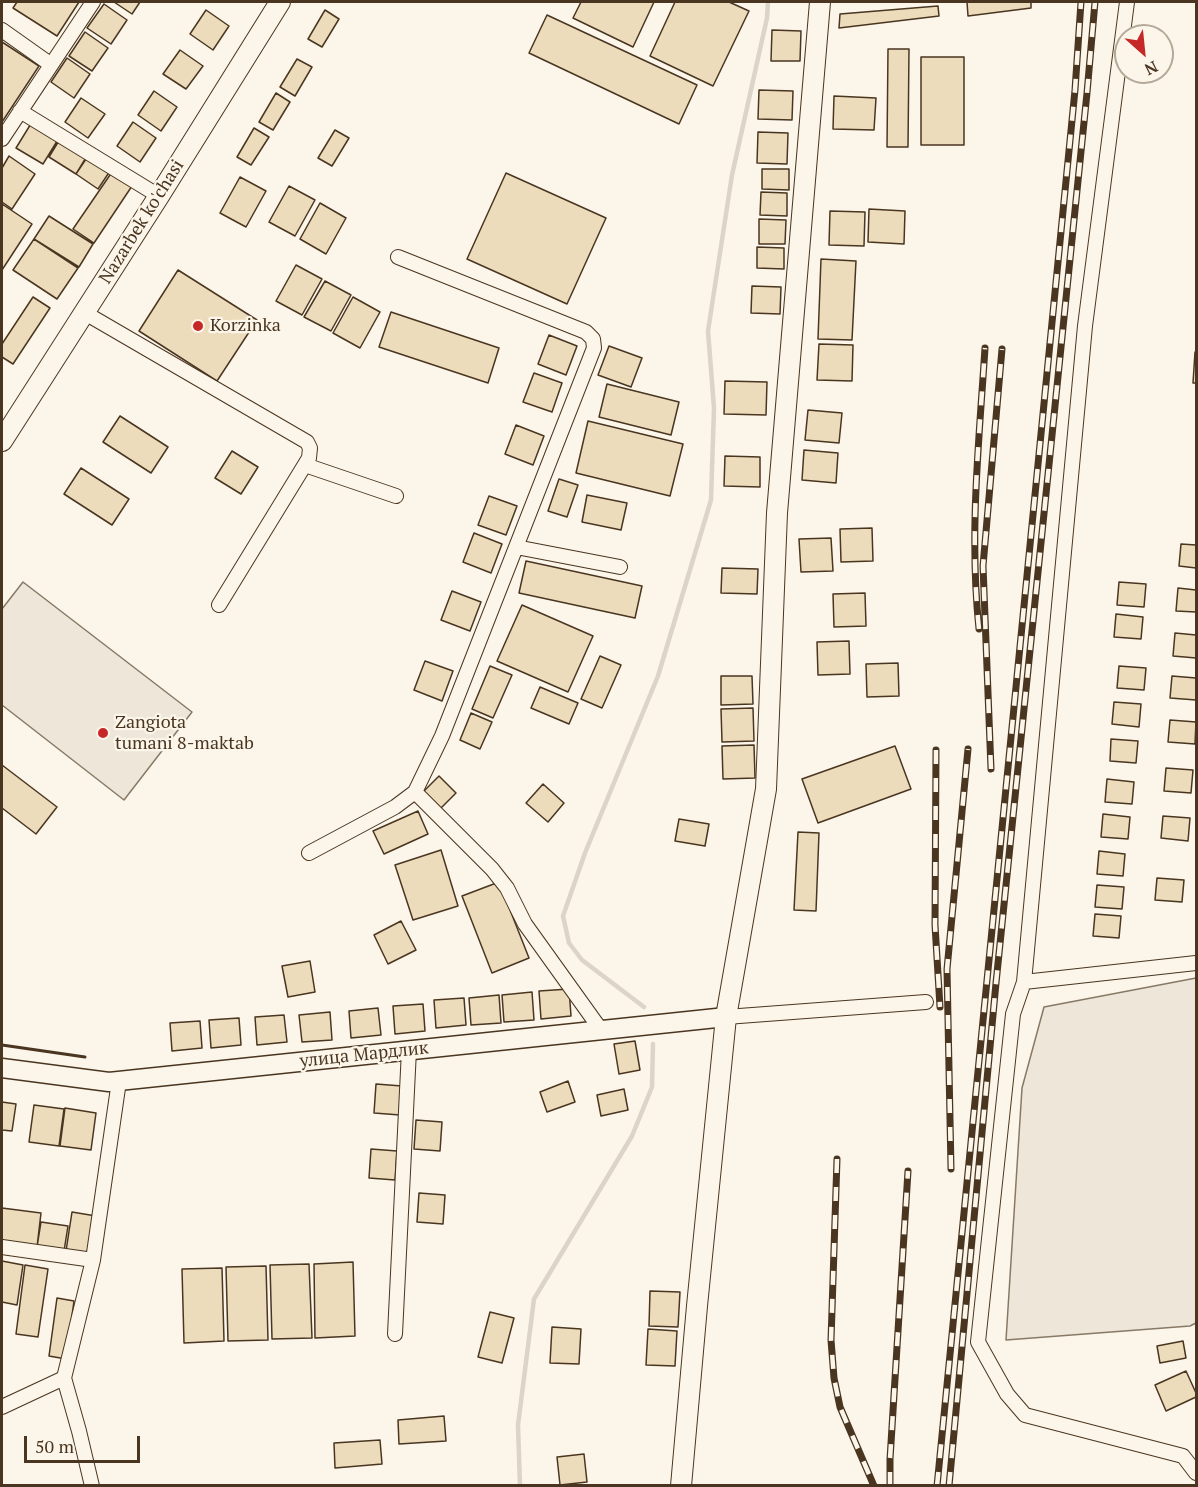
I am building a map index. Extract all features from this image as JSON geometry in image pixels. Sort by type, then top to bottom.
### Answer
[{"type":"main road","name":"Nazarbek ko'chasi","points":[[2,441],[280,2]]},
{"type":"main road","points":[[681,1485],[726,1017],[766,789],[777,513],[820,2]]},
{"type":"street","points":[[2,139],[93,2]]},
{"type":"street","points":[[1127,2],[1085,326],[1024,982],[1012,1014],[978,1342],[1007,1394],[1025,1415],[1184,1456],[1197,1473]]},
{"type":"street","points":[[2,30],[50,64]]},
{"type":"street","points":[[20,111],[159,196]]},
{"type":"street","points":[[309,853],[395,807],[414,792],[442,736],[594,348],[593,339],[586,332],[398,257]]},
{"type":"street","points":[[85,313],[307,442],[310,448],[309,458],[305,465],[219,605]]},
{"type":"street","points":[[305,465],[396,496]]},
{"type":"street","points":[[516,547],[620,567]]},
{"type":"street","points":[[414,792],[492,869],[507,888],[525,924],[601,1030]]},
{"type":"street","points":[[1024,982],[1197,963]]},
{"type":"street","points":[[726,1017],[926,1002]]},
{"type":"street","name":"улица Мардлик","points":[[2,1068],[109,1082],[726,1017]]},
{"type":"street","points":[[395,1334],[409,1050]]},
{"type":"street","points":[[92,1485],[64,1378],[93,1260],[119,1081]]},
{"type":"street","points":[[2,1247],[93,1260]]},
{"type":"street","points":[[2,1407],[64,1378]]},
{"type":"shaded area","points":[[23,582],[192,712],[124,800],[2,705],[2,609]]},
{"type":"shaded area","points":[[1196,978],[1196,1323],[1190,1326],[1006,1340],[1022,1088],[1044,1007]]},
{"type":"building","points":[[17,2],[79,2],[57,36],[13,8]]},
{"type":"building","points":[[114,2],[140,2],[132,14]]},
{"type":"building","points":[[581,2],[654,2],[633,47],[573,18]]},
{"type":"building","points":[[675,2],[729,2],[749,11],[713,86],[650,56]]},
{"type":"building","points":[[967,2],[1031,2],[1031,8],[968,16]]},
{"type":"building","points":[[104,4],[127,20],[111,44],[87,28]]},
{"type":"building","points":[[938,6],[939,16],[839,28],[840,14]]},
{"type":"building","points":[[206,10],[229,26],[213,50],[190,34]]},
{"type":"building","points":[[325,10],[339,19],[322,47],[308,39]]},
{"type":"building","points":[[547,15],[697,85],[679,124],[529,53]]},
{"type":"building","points":[[772,30],[801,31],[800,61],[771,61]]},
{"type":"building","points":[[85,32],[108,48],[92,71],[69,56]]},
{"type":"building","points":[[2,42],[39,66],[2,122]]},
{"type":"building","points":[[888,49],[909,49],[908,147],[887,147]]},
{"type":"building","points":[[180,50],[203,66],[186,89],[163,74]]},
{"type":"building","points":[[921,57],[964,57],[964,145],[921,145]]},
{"type":"building","points":[[67,58],[90,74],[74,98],[51,82]]},
{"type":"building","points":[[297,59],[312,67],[295,96],[280,87]]},
{"type":"building","points":[[759,90],[793,91],[792,120],[758,119]]},
{"type":"building","points":[[154,91],[177,107],[161,131],[138,115]]},
{"type":"building","points":[[276,93],[290,102],[273,130],[259,122]]},
{"type":"building","points":[[834,96],[876,98],[874,130],[833,129]]},
{"type":"building","points":[[81,98],[105,114],[88,138],[65,122]]},
{"type":"building","points":[[32,122],[59,138],[43,164],[16,148]]},
{"type":"building","points":[[133,122],[156,138],[140,162],[117,146]]},
{"type":"building","points":[[254,128],[269,137],[251,165],[237,157]]},
{"type":"building","points":[[335,130],[349,138],[332,166],[318,158]]},
{"type":"building","points":[[758,132],[788,133],[787,164],[757,163]]},
{"type":"building","points":[[60,139],[87,156],[76,174],[49,157]]},
{"type":"building","points":[[9,156],[35,174],[12,209],[2,202],[2,168]]},
{"type":"building","points":[[88,156],[110,171],[98,189],[76,174]]},
{"type":"building","points":[[762,169],[789,169],[789,190],[762,189]]},
{"type":"building","points":[[112,172],[132,186],[94,243],[73,229]]},
{"type":"building","points":[[506,173],[606,218],[567,304],[467,259]]},
{"type":"building","points":[[240,177],[266,191],[246,227],[220,213]]},
{"type":"building","points":[[289,186],[315,200],[295,236],[269,222]]},
{"type":"building","points":[[761,192],[787,193],[787,216],[760,215]]},
{"type":"building","points":[[320,203],[346,218],[326,254],[300,239]]},
{"type":"building","points":[[2,204],[32,224],[2,270]]},
{"type":"building","points":[[869,209],[905,211],[904,244],[868,242]]},
{"type":"building","points":[[830,211],[865,212],[864,246],[829,245]]},
{"type":"building","points":[[49,216],[93,244],[79,267],[34,239]]},
{"type":"building","points":[[759,219],[786,220],[785,244],[759,244]]},
{"type":"building","points":[[34,239],[78,268],[57,299],[13,270]]},
{"type":"building","points":[[757,247],[784,248],[784,269],[757,268]]},
{"type":"building","points":[[821,259],[856,261],[852,340],[818,339]]},
{"type":"building","points":[[296,265],[322,279],[302,315],[276,301]]},
{"type":"building","name":"Korzinka","points":[[178,270],[257,320],[217,381],[139,331]]},
{"type":"building","points":[[325,281],[351,295],[331,331],[304,317]]},
{"type":"building","points":[[752,286],[781,287],[780,314],[751,313]]},
{"type":"building","points":[[33,297],[50,308],[13,364],[2,357],[2,344]]},
{"type":"building","points":[[353,297],[380,312],[360,348],[333,333]]},
{"type":"building","points":[[391,312],[499,348],[488,383],[379,347]]},
{"type":"building","points":[[549,335],[577,346],[566,375],[538,364]]},
{"type":"building","points":[[819,344],[853,345],[852,381],[817,380]]},
{"type":"building","points":[[609,346],[642,358],[631,387],[598,375]]},
{"type":"building","points":[[1195,352],[1196,383],[1193,383]]},
{"type":"building","points":[[534,373],[562,383],[552,412],[523,402]]},
{"type":"building","points":[[725,381],[767,382],[766,415],[724,414]]},
{"type":"building","points":[[607,384],[679,402],[671,435],[599,417]]},
{"type":"building","points":[[808,410],[842,413],[839,443],[805,440]]},
{"type":"building","points":[[120,416],[168,447],[151,473],[103,442]]},
{"type":"building","points":[[588,421],[683,444],[670,496],[576,473]]},
{"type":"building","points":[[516,425],[544,436],[533,465],[505,454]]},
{"type":"building","points":[[804,450],[838,453],[836,483],[802,480]]},
{"type":"building","points":[[232,451],[258,467],[241,494],[215,478]]},
{"type":"building","points":[[725,456],[760,457],[760,487],[724,486]]},
{"type":"building","points":[[81,468],[129,499],[112,525],[64,494]]},
{"type":"building","points":[[559,479],[578,485],[567,517],[548,511]]},
{"type":"building","points":[[587,495],[627,503],[621,530],[582,522]]},
{"type":"building","points":[[489,496],[517,506],[506,535],[478,525]]},
{"type":"building","points":[[872,528],[873,561],[841,562],[840,529]]},
{"type":"building","points":[[474,533],[502,544],[491,573],[463,562]]},
{"type":"building","points":[[831,538],[833,571],[801,572],[799,539]]},
{"type":"building","points":[[1181,544],[1196,545],[1196,568],[1179,566]]},
{"type":"building","points":[[526,561],[642,586],[635,618],[519,593]]},
{"type":"building","points":[[722,568],[758,569],[757,594],[721,593]]},
{"type":"building","points":[[1119,582],[1146,584],[1144,607],[1117,605]]},
{"type":"building","points":[[1178,588],[1196,590],[1196,612],[1176,611]]},
{"type":"building","points":[[452,591],[481,602],[470,631],[441,620]]},
{"type":"building","points":[[865,593],[866,626],[834,627],[833,594]]},
{"type":"building","points":[[522,605],[593,636],[568,692],[497,661]]},
{"type":"building","points":[[1116,614],[1143,617],[1141,639],[1114,637]]},
{"type":"building","points":[[1175,633],[1196,635],[1196,658],[1173,656]]},
{"type":"building","points":[[849,641],[850,674],[818,675],[817,642]]},
{"type":"building","points":[[600,656],[621,665],[602,708],[581,699]]},
{"type":"building","points":[[425,661],[453,671],[442,701],[414,690]]},
{"type":"building","points":[[898,663],[899,696],[867,697],[866,664]]},
{"type":"building","points":[[490,666],[512,675],[493,718],[472,709]]},
{"type":"building","points":[[1119,666],[1146,668],[1144,690],[1117,688]]},
{"type":"building","points":[[721,676],[752,676],[753,704],[721,705]]},
{"type":"building","points":[[1172,676],[1196,678],[1196,700],[1170,698]]},
{"type":"building","points":[[540,687],[578,703],[569,724],[531,708]]},
{"type":"building","points":[[1114,702],[1141,704],[1139,727],[1112,724]]},
{"type":"building","points":[[753,708],[754,741],[722,742],[721,709]]},
{"type":"building","points":[[471,713],[492,722],[480,749],[460,740]]},
{"type":"building","points":[[1170,720],[1196,722],[1195,744],[1168,742]]},
{"type":"building","points":[[1111,739],[1138,741],[1136,763],[1110,761]]},
{"type":"building","points":[[754,745],[755,778],[723,779],[722,746]]},
{"type":"building","points":[[895,746],[911,789],[818,823],[802,779]]},
{"type":"building","points":[[2,765],[57,807],[36,834],[2,808]]},
{"type":"building","points":[[1166,768],[1193,770],[1191,793],[1164,791]]},
{"type":"building","points":[[439,776],[456,793],[440,809],[423,792]]},
{"type":"building","points":[[1107,779],[1134,782],[1132,804],[1105,802]]},
{"type":"building","points":[[543,784],[564,803],[548,822],[526,803]]},
{"type":"building","points":[[418,811],[428,834],[384,854],[373,831]]},
{"type":"building","points":[[1103,814],[1130,817],[1128,839],[1101,837]]},
{"type":"building","points":[[1163,816],[1190,818],[1188,841],[1161,838]]},
{"type":"building","points":[[679,819],[709,824],[705,846],[675,841]]},
{"type":"building","points":[[798,832],[819,833],[816,911],[794,910]]},
{"type":"building","points":[[441,850],[458,906],[413,920],[395,865]]},
{"type":"building","points":[[1099,851],[1125,854],[1123,876],[1097,874]]},
{"type":"building","points":[[1157,878],[1184,880],[1182,902],[1155,900]]},
{"type":"building","points":[[499,882],[529,958],[492,973],[462,896]]},
{"type":"building","points":[[1097,885],[1124,887],[1122,909],[1095,907]]},
{"type":"building","points":[[1095,914],[1121,916],[1119,938],[1093,936]]},
{"type":"building","points":[[401,921],[416,950],[388,964],[374,935]]},
{"type":"building","points":[[310,961],[315,992],[288,997],[282,966]]},
{"type":"building","points":[[569,989],[571,1016],[541,1019],[539,991]]},
{"type":"building","points":[[532,992],[534,1020],[504,1022],[502,995]]},
{"type":"building","points":[[499,995],[501,1023],[471,1025],[469,998]]},
{"type":"building","points":[[464,998],[466,1025],[436,1028],[434,1000]]},
{"type":"building","points":[[423,1004],[425,1031],[395,1034],[393,1006]]},
{"type":"building","points":[[378,1008],[381,1035],[351,1038],[349,1011]]},
{"type":"building","points":[[330,1012],[332,1040],[302,1042],[299,1015]]},
{"type":"building","points":[[284,1015],[287,1042],[257,1045],[255,1017]]},
{"type":"building","points":[[239,1018],[241,1045],[211,1048],[209,1020]]},
{"type":"building","points":[[200,1021],[202,1048],[172,1051],[170,1023]]},
{"type":"building","points":[[635,1041],[640,1070],[619,1074],[614,1044]]},
{"type":"building","points":[[568,1081],[575,1102],[547,1112],[540,1092]]},
{"type":"building","points":[[376,1084],[402,1086],[400,1115],[374,1113]]},
{"type":"building","points":[[624,1089],[628,1110],[601,1116],[597,1095]]},
{"type":"building","points":[[2,1102],[16,1104],[12,1131],[2,1130]]},
{"type":"building","points":[[34,1105],[64,1109],[59,1146],[29,1142]]},
{"type":"building","points":[[65,1108],[96,1113],[91,1150],[60,1146]]},
{"type":"building","points":[[416,1120],[442,1122],[440,1151],[414,1149]]},
{"type":"building","points":[[371,1149],[397,1151],[395,1180],[369,1178]]},
{"type":"building","points":[[419,1193],[445,1195],[443,1224],[417,1222]]},
{"type":"building","points":[[2,1208],[41,1213],[37,1247],[2,1243]]},
{"type":"building","points":[[72,1212],[96,1216],[91,1255],[66,1251]]},
{"type":"building","points":[[41,1222],[68,1226],[64,1251],[37,1247]]},
{"type":"building","points":[[2,1261],[23,1265],[17,1305],[2,1302]]},
{"type":"building","points":[[353,1262],[355,1336],[315,1338],[314,1264]]},
{"type":"building","points":[[309,1264],[312,1338],[272,1339],[270,1265]]},
{"type":"building","points":[[25,1265],[48,1269],[38,1337],[16,1334]]},
{"type":"building","points":[[266,1266],[268,1340],[228,1341],[226,1267]]},
{"type":"building","points":[[222,1268],[224,1341],[184,1343],[182,1269]]},
{"type":"building","points":[[650,1291],[680,1292],[678,1327],[649,1326]]},
{"type":"building","points":[[57,1298],[74,1301],[66,1359],[49,1356]]},
{"type":"building","points":[[490,1312],[514,1318],[502,1363],[478,1357]]},
{"type":"building","points":[[552,1327],[581,1329],[579,1364],[550,1363]]},
{"type":"building","points":[[648,1329],[677,1331],[675,1366],[646,1365]]},
{"type":"building","points":[[1183,1341],[1186,1358],[1160,1363],[1157,1346]]},
{"type":"building","points":[[1186,1371],[1196,1397],[1166,1411],[1155,1385]]},
{"type":"building","points":[[444,1416],[446,1441],[399,1444],[398,1420]]},
{"type":"building","points":[[380,1440],[382,1464],[335,1468],[334,1443]]},
{"type":"building","points":[[584,1454],[587,1482],[560,1485],[557,1457]]},
{"type":"waterway","points":[[644,1007],[582,960],[569,943],[563,916],[585,853],[658,676],[711,500],[714,408],[708,331],[732,175],[767,18],[768,2]]},
{"type":"waterway","points":[[520,1486],[518,1425],[534,1299],[632,1136],[652,1087],[653,1044]]},
{"type":"railway","points":[[937,1486],[1075,90],[1081,2]]},
{"type":"railway","points":[[949,1486],[996,983],[1095,2]]},
{"type":"railway","points":[[979,629],[975,523],[985,348]]},
{"type":"railway","points":[[991,769],[983,566],[1002,349]]},
{"type":"railway","points":[[951,1169],[947,969],[968,749]]},
{"type":"railway","points":[[936,750],[935,925],[940,1007]]},
{"type":"railway","points":[[837,1159],[831,1340],[834,1378],[840,1407],[874,1486]]},
{"type":"railway","points":[[890,1486],[908,1171]]},
{"type":"wall","points":[[2,1045],[85,1057]]},
{"type":"place","name":"Korzinka","points":[[198,326]]},
{"type":"place","name":"Zangiota tumani 8-maktab","points":[[103,733]]}]
